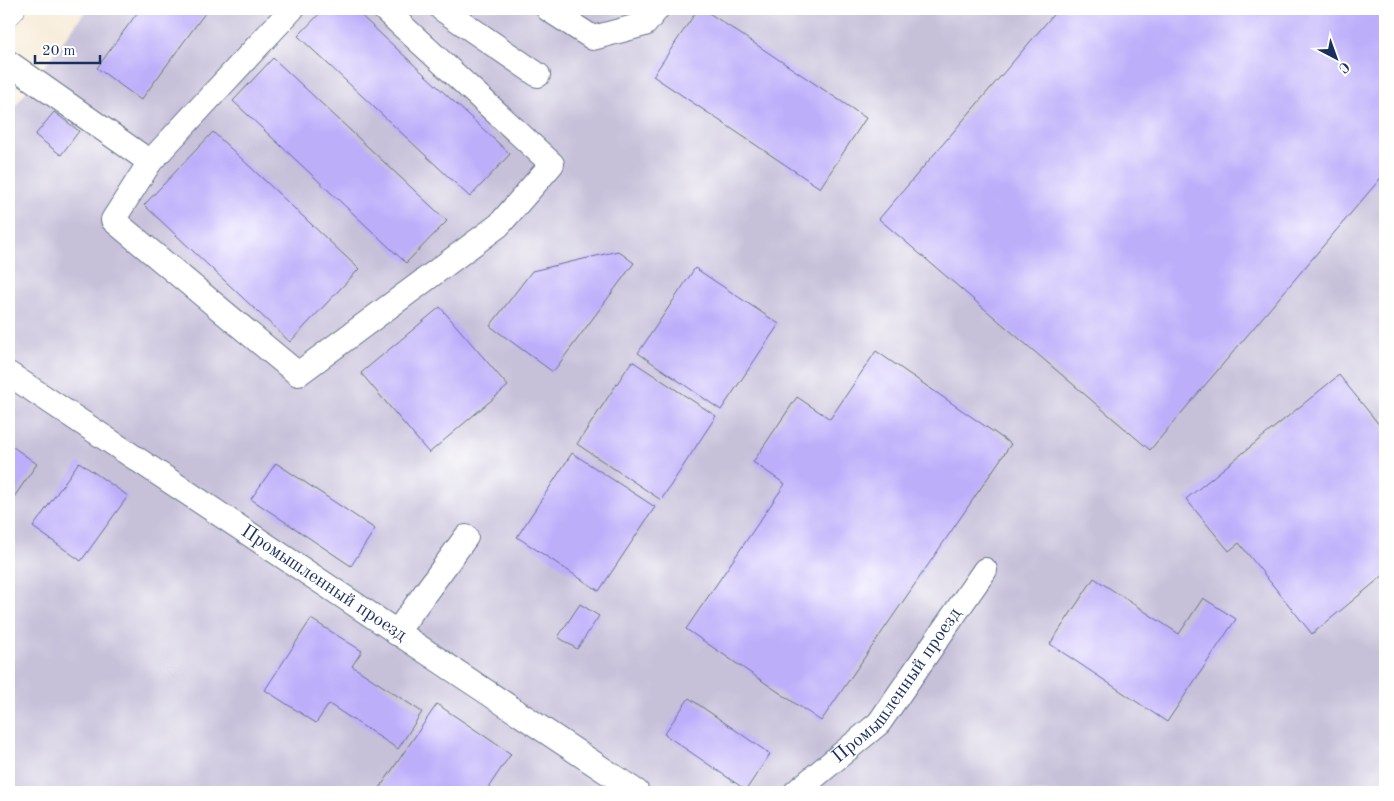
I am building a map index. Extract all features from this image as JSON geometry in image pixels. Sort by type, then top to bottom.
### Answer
[{"type":"street","points":[[292,9],[150,162],[113,220],[298,374],[499,225],[552,164],[384,9]]},
{"type":"street","points":[[442,9],[538,75]]},
{"type":"street","points":[[548,9],[593,38],[645,24],[657,9]]},
{"type":"street","points":[[9,63],[150,162]]},
{"type":"street","name":"Промышленный проезд","points":[[9,374],[637,792]]},
{"type":"street","points":[[396,632],[466,537]]},
{"type":"street","name":"Промышленный проезд","points":[[796,792],[879,723],[984,570]]},
{"type":"shaded area","points":[[87,9],[1385,9],[1385,792],[9,792],[9,115]]},
{"type":"building","points":[[140,9],[208,9],[141,100],[97,68]]},
{"type":"building","points":[[324,9],[354,9],[510,154],[470,197],[298,36]]},
{"type":"building","points":[[698,9],[703,9],[866,118],[820,188],[653,76]]},
{"type":"building","points":[[1058,9],[1385,9],[1385,173],[1150,450],[879,219]]},
{"type":"building","points":[[273,58],[447,221],[406,263],[233,101]]},
{"type":"building","points":[[54,112],[79,131],[61,155],[35,135]]},
{"type":"building","points":[[213,132],[359,269],[290,342],[144,205]]},
{"type":"building","points":[[618,251],[634,263],[553,372],[490,326],[532,271]]},
{"type":"building","points":[[695,268],[779,324],[721,410],[638,353]]},
{"type":"building","points":[[440,307],[508,386],[429,453],[361,373]]},
{"type":"building","points":[[876,351],[1011,444],[821,721],[686,629],[785,484],[753,462],[797,397],[830,419]]},
{"type":"building","points":[[632,361],[716,416],[661,500],[577,444]]},
{"type":"building","points":[[1339,375],[1385,432],[1385,574],[1312,634],[1239,543],[1229,551],[1186,499]]},
{"type":"building","points":[[9,444],[37,464],[9,504]]},
{"type":"building","points":[[572,453],[655,507],[599,591],[517,537]]},
{"type":"building","points":[[79,462],[128,496],[81,561],[33,527]]},
{"type":"building","points":[[276,463],[375,529],[351,566],[251,499]]},
{"type":"building","points":[[1094,578],[1179,634],[1203,598],[1236,619],[1167,722],[1050,644]]},
{"type":"building","points":[[580,604],[599,616],[577,649],[558,637]]},
{"type":"building","points":[[311,619],[362,651],[352,666],[422,712],[398,749],[329,704],[316,723],[265,690]]},
{"type":"building","points":[[689,698],[770,754],[746,790],[664,734]]},
{"type":"building","points":[[437,704],[511,754],[485,792],[377,792]]}]
